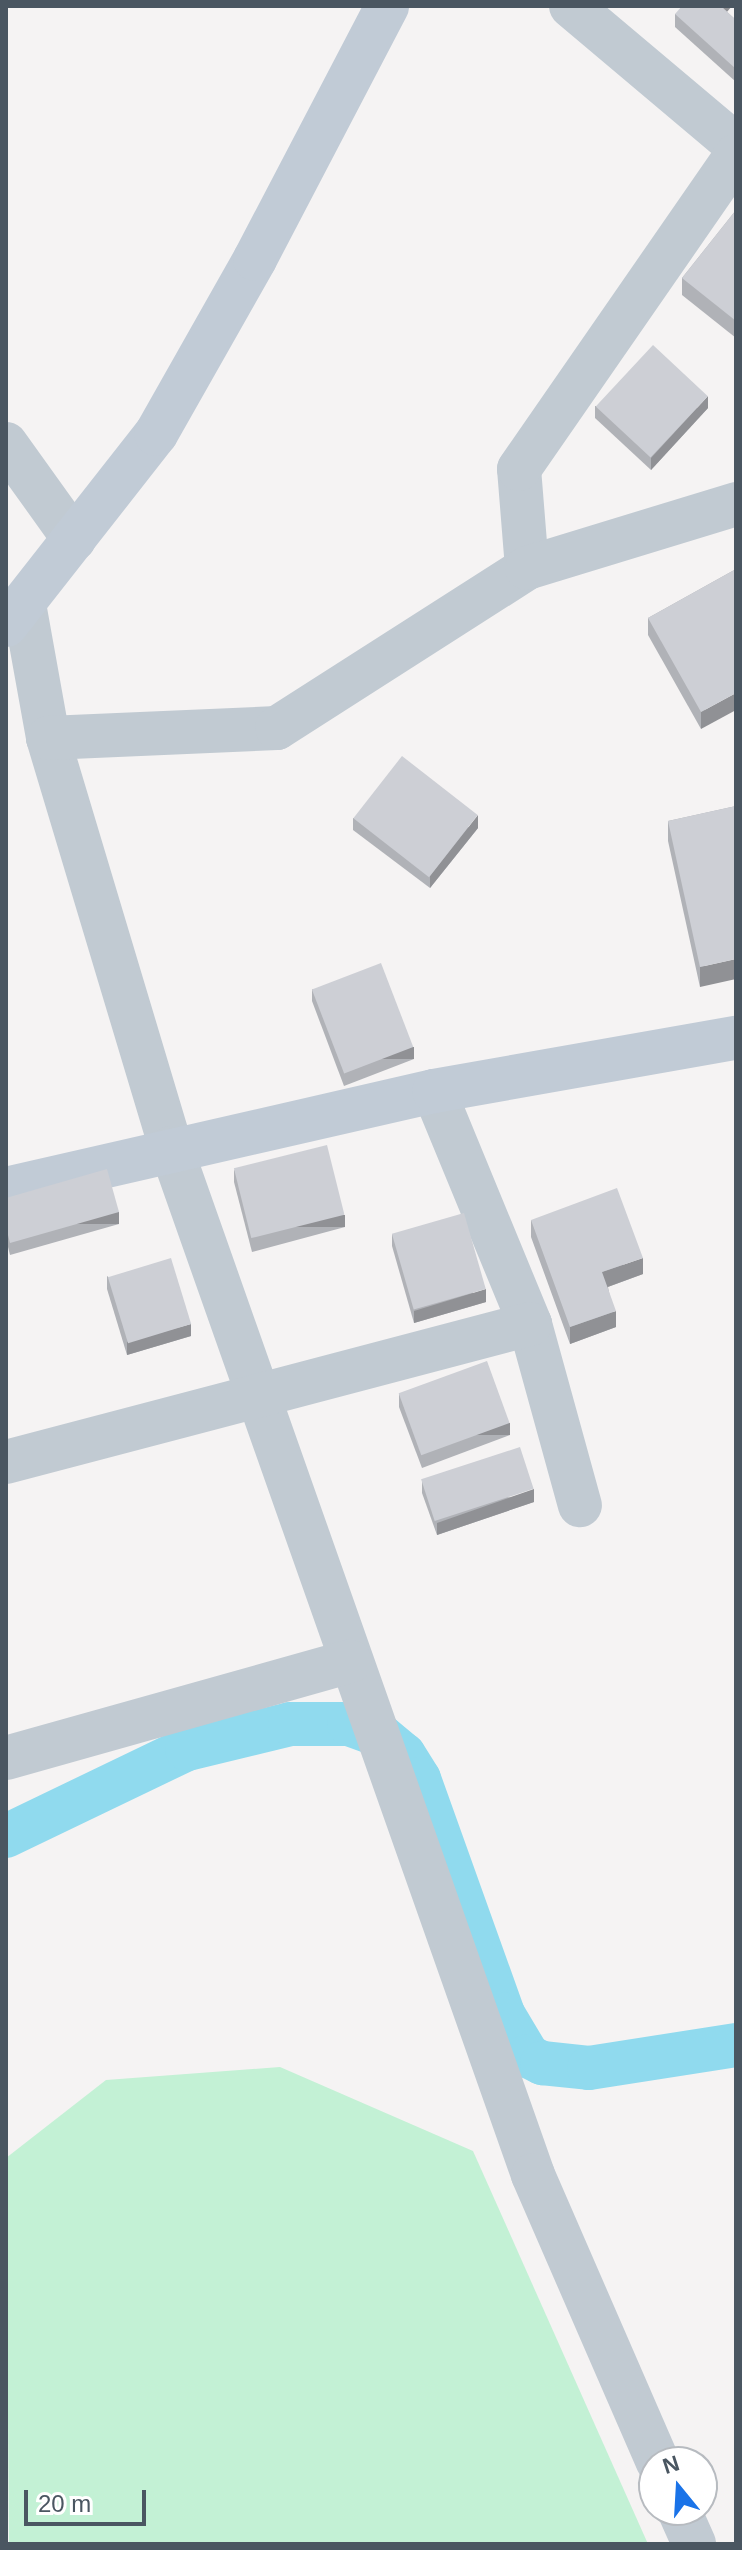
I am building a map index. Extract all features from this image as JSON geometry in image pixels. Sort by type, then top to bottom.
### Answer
[{"type":"street","points":[[387,6],[323,133],[156,434],[15,615],[48,738],[171,1148],[261,1395],[410,1836],[533,2175],[651,2446]]},
{"type":"street","points":[[571,6],[736,145]]},
{"type":"street","points":[[527,568],[519,469],[736,156]]},
{"type":"street","points":[[6,444],[74,539]]},
{"type":"street","points":[[48,738],[277,728],[527,568],[736,504]]},
{"type":"street","points":[[6,1189],[171,1148],[434,1091],[736,1038]]},
{"type":"street","points":[[434,1091],[530,1324],[580,1505]]},
{"type":"street","points":[[6,1462],[530,1324]]},
{"type":"street","points":[[6,1758],[350,1661]]},
{"type":"green space","points":[[280,2067],[473,2151],[648,2544],[9,2544],[6,2158],[106,2080]]},
{"type":"building","points":[[682,6],[721,6],[736,20],[736,69],[675,14]]},
{"type":"building","points":[[736,210],[736,321],[682,278]]},
{"type":"building","points":[[653,345],[708,396],[651,458],[596,406]]},
{"type":"building","points":[[736,569],[736,693],[701,712],[648,618]]},
{"type":"building","points":[[402,756],[478,815],[429,877],[353,818]]},
{"type":"building","points":[[736,806],[736,959],[700,967],[668,821]]},
{"type":"building","points":[[381,963],[413,1047],[344,1074],[312,990]]},
{"type":"building","points":[[327,1145],[344,1215],[251,1238],[234,1168]]},
{"type":"building","points":[[107,1169],[119,1212],[10,1243],[6,1227],[6,1198]]},
{"type":"building","points":[[617,1188],[643,1258],[602,1272],[616,1311],[570,1327],[531,1220]]},
{"type":"building","points":[[464,1213],[486,1289],[414,1310],[392,1234]]},
{"type":"building","points":[[171,1258],[191,1324],[128,1343],[108,1277]]},
{"type":"building","points":[[487,1361],[510,1423],[421,1455],[399,1393]]},
{"type":"building","points":[[520,1447],[534,1489],[435,1521],[421,1479]]},
{"type":"waterway","points":[[6,1836],[187,1749],[290,1724],[349,1724],[380,1735],[404,1755],[419,1779],[503,2014],[528,2056],[542,2063],[589,2068],[736,2045]]}]
